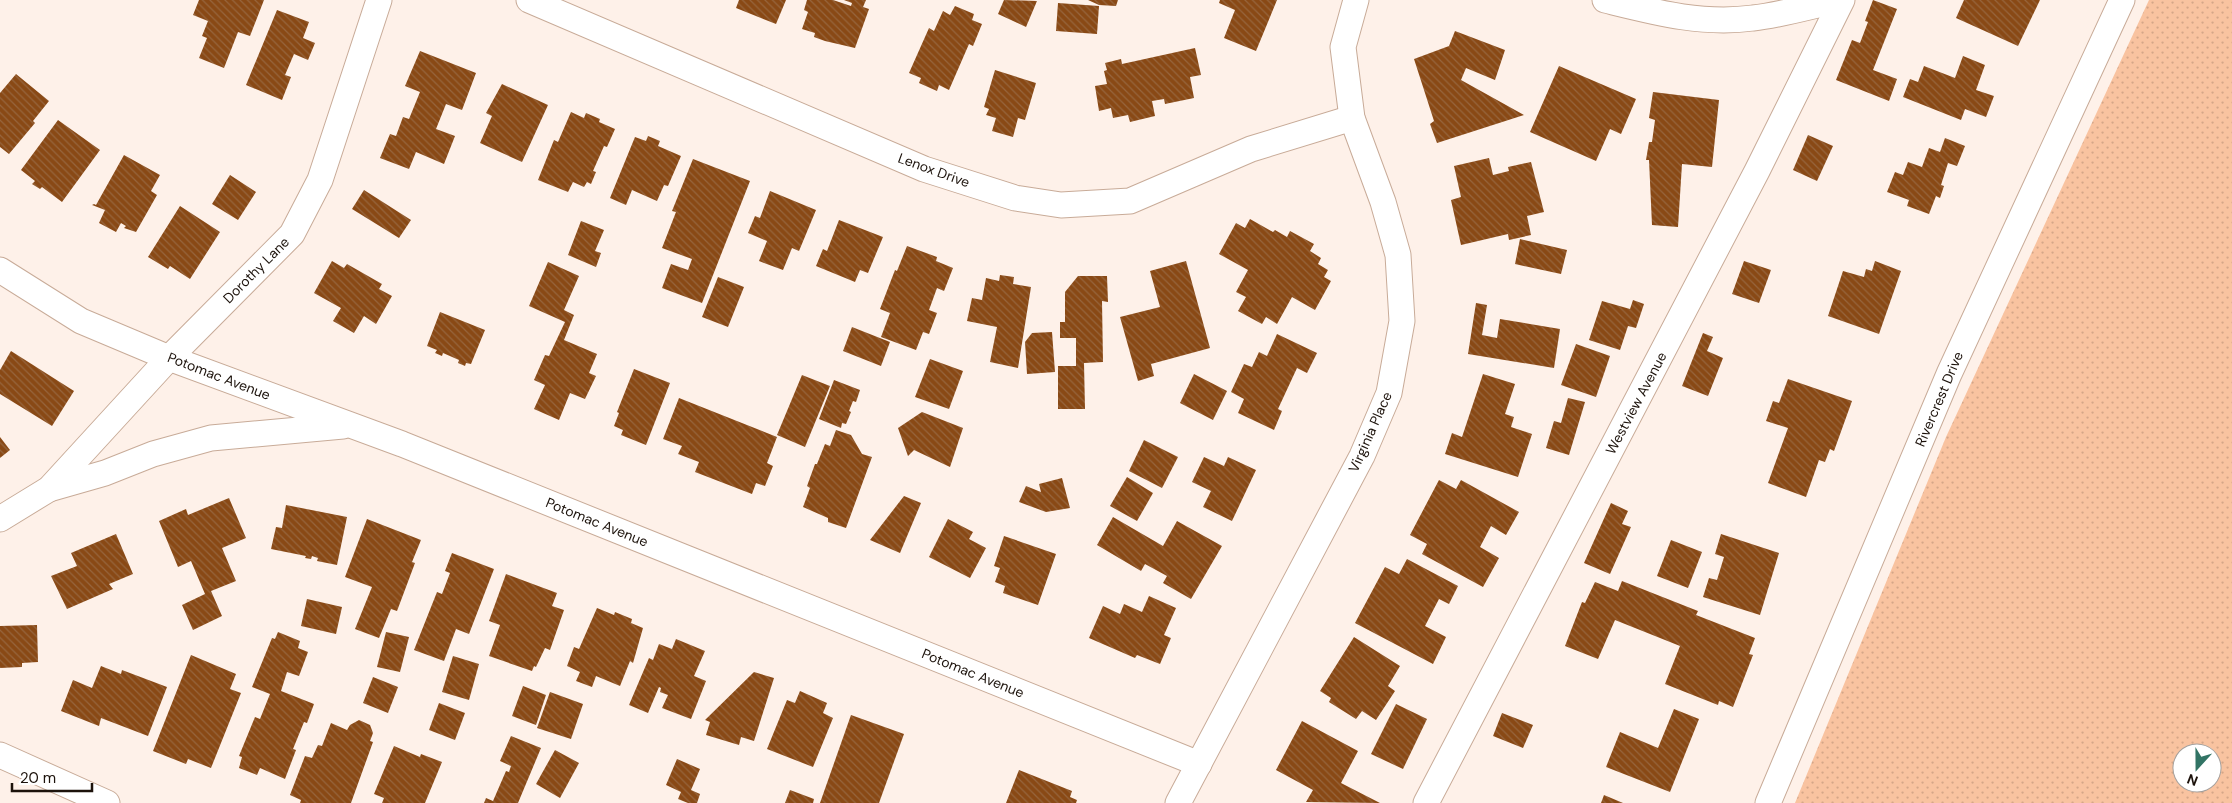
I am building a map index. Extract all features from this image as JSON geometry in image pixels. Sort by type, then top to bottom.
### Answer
[{"type":"street","name":"Dorothy Lane","points":[[49,489],[169,358],[292,234],[320,180],[379,0]]},
{"type":"street","name":"Lenox Drive","points":[[529,0],[924,169],[1015,198],[1062,206],[1130,201],[1251,149],[1352,118]]},
{"type":"street","name":"Virginia Place","points":[[1178,803],[1362,456],[1389,392],[1402,320],[1398,255],[1383,202],[1352,118],[1343,47],[1356,0]]},
{"type":"street","points":[[1605,0],[1675,17],[1712,20],[1752,18],[1840,0]]},
{"type":"street","name":"Westview Avenue","points":[[1426,803],[1753,180],[1840,0]]},
{"type":"street","name":"Rivercrest Drive","points":[[1768,803],[1949,374],[2122,0]]},
{"type":"street","name":"Potomac Avenue","points":[[0,270],[81,321],[169,358],[421,452],[1199,764]]},
{"type":"street","name":"Dorothy Lane","points":[[0,518],[49,489],[105,473],[153,454],[211,438],[350,425]]},
{"type":"street","points":[[0,755],[107,803]]},
{"type":"shaded area","points":[[2149,0],[2232,0],[2232,803],[1795,803],[1946,437]]},
{"type":"building","points":[[199,0],[264,0],[250,36],[238,32],[224,68],[199,58],[207,38],[202,36],[208,21],[193,15]]},
{"type":"building","points":[[739,0],[786,0],[776,24],[736,8]]},
{"type":"building","points":[[807,0],[833,0],[851,6],[852,3],[844,0],[866,0],[863,7],[869,9],[855,48],[825,41],[814,37],[815,33],[802,29],[808,12],[804,10]]},
{"type":"building","points":[[1004,0],[1037,1],[1026,27],[998,14]]},
{"type":"building","points":[[1088,0],[1118,0],[1116,6],[1099,5]]},
{"type":"building","points":[[1220,0],[1277,0],[1256,51],[1224,38],[1235,10],[1219,3]]},
{"type":"building","points":[[1873,0],[1897,9],[1873,70],[1897,79],[1889,101],[1836,80],[1852,40],[1860,43],[1868,22],[1865,21]]},
{"type":"building","points":[[1964,0],[2040,0],[2018,46],[1956,18]]},
{"type":"building","points":[[1058,3],[1099,6],[1097,34],[1056,31]]},
{"type":"building","points":[[955,6],[974,14],[972,20],[982,24],[973,46],[969,44],[949,90],[939,85],[937,91],[919,83],[921,78],[909,73],[929,28],[934,31],[943,11],[950,15]]},
{"type":"building","points":[[277,10],[309,22],[303,38],[315,43],[308,60],[294,54],[285,75],[291,77],[282,100],[246,85]]},
{"type":"building","points":[[1455,31],[1505,50],[1495,80],[1466,68],[1461,80],[1524,115],[1437,143],[1430,124],[1434,121],[1414,59],[1449,46]]},
{"type":"building","points":[[1195,48],[1201,75],[1190,77],[1194,98],[1165,104],[1164,99],[1152,101],[1155,116],[1130,122],[1128,115],[1113,118],[1111,108],[1099,111],[1095,86],[1107,84],[1104,71],[1107,70],[1105,63],[1121,59],[1122,64]]},
{"type":"building","points":[[420,51],[476,73],[462,110],[446,104],[436,129],[455,136],[444,164],[416,152],[409,169],[380,158],[390,134],[396,136],[403,117],[409,119],[420,92],[405,86]]},
{"type":"building","points":[[1963,56],[1985,65],[1976,90],[1994,96],[1986,117],[1965,109],[1961,120],[1903,97],[1910,79],[1918,82],[1924,66],[1955,78]]},
{"type":"building","points":[[1559,66],[1636,99],[1621,134],[1610,129],[1596,161],[1530,132]]},
{"type":"building","points":[[995,70],[1036,83],[1025,120],[1018,118],[1013,137],[992,131],[996,118],[986,115],[989,109],[984,107]]},
{"type":"building","points":[[16,74],[49,101],[33,121],[35,123],[9,154],[0,147],[0,93]]},
{"type":"building","points":[[502,84],[548,105],[522,162],[480,143],[492,116],[486,113]]},
{"type":"building","points":[[1653,92],[1719,100],[1712,167],[1682,164],[1678,227],[1652,225],[1649,160],[1646,160],[1649,142],[1652,142],[1655,120],[1649,118]]},
{"type":"building","points":[[571,112],[584,118],[586,113],[600,119],[599,122],[615,129],[607,147],[604,146],[593,171],[596,172],[591,184],[587,182],[584,187],[573,182],[568,192],[538,180],[554,140],[558,142]]},
{"type":"building","points":[[58,120],[100,150],[62,202],[42,187],[40,189],[32,184],[35,181],[21,170]]},
{"type":"building","points":[[1808,135],[1833,146],[1817,181],[1793,170]]},
{"type":"building","points":[[648,136],[660,141],[658,146],[681,156],[668,186],[664,185],[657,201],[632,190],[626,205],[610,198],[635,137],[646,141]]},
{"type":"building","points":[[1945,138],[1965,146],[1957,166],[1948,163],[1941,185],[1944,186],[1940,198],[1936,196],[1929,214],[1907,206],[1909,200],[1887,192],[1895,172],[1903,175],[1908,162],[1922,167],[1929,148],[1940,152]]},
{"type":"building","points":[[124,155],[160,175],[151,191],[157,195],[136,232],[124,228],[126,226],[121,223],[116,232],[99,223],[105,210],[92,205],[96,205]]},
{"type":"building","points":[[1489,158],[1493,175],[1509,171],[1508,167],[1531,162],[1544,212],[1527,216],[1531,235],[1509,240],[1508,234],[1461,245],[1451,200],[1461,197],[1454,166]]},
{"type":"building","points":[[693,159],[750,181],[702,303],[662,288],[671,264],[688,270],[692,259],[662,248],[676,212],[672,211]]},
{"type":"building","points":[[230,175],[256,192],[238,220],[212,204]]},
{"type":"building","points":[[364,190],[411,220],[399,238],[352,209]]},
{"type":"building","points":[[770,191],[816,210],[799,251],[792,248],[783,270],[759,261],[767,241],[748,233],[755,216],[760,218]]},
{"type":"building","points":[[180,206],[220,232],[190,279],[170,266],[168,269],[148,257]]},
{"type":"building","points":[[1250,219],[1273,232],[1275,230],[1287,237],[1290,231],[1314,244],[1310,251],[1321,258],[1318,264],[1328,270],[1324,277],[1331,281],[1315,310],[1292,297],[1277,324],[1266,317],[1262,324],[1238,311],[1246,297],[1236,292],[1248,270],[1219,254],[1236,223],[1245,228]]},
{"type":"building","points":[[839,220],[883,237],[868,273],[860,270],[855,282],[816,266],[823,249],[827,251]]},
{"type":"building","points":[[581,221],[604,230],[595,251],[601,253],[596,267],[568,255]]},
{"type":"building","points":[[1520,239],[1567,250],[1561,274],[1515,264]]},
{"type":"building","points":[[907,246],[937,257],[936,261],[953,268],[944,291],[937,288],[929,310],[937,313],[929,334],[923,332],[916,350],[881,337],[890,313],[880,309],[895,270],[897,271]]},
{"type":"building","points":[[332,261],[344,268],[347,264],[382,284],[379,289],[392,296],[376,324],[364,316],[354,333],[333,321],[341,308],[314,293]]},
{"type":"building","points":[[1186,261],[1210,348],[1151,364],[1154,376],[1138,381],[1120,317],[1160,307],[1150,271]]},
{"type":"building","points":[[1744,261],[1771,270],[1759,303],[1732,294]]},
{"type":"building","points":[[1875,261],[1901,271],[1879,334],[1828,316],[1843,271],[1864,277],[1866,269],[1872,271]]},
{"type":"building","points":[[548,262],[579,276],[564,310],[574,315],[564,340],[597,354],[589,373],[596,376],[585,399],[570,393],[559,420],[534,409],[545,385],[534,380],[545,355],[549,356],[565,322],[529,306]]},
{"type":"building","points":[[1000,275],[1014,277],[1013,284],[1031,287],[1018,368],[990,362],[997,327],[967,321],[972,298],[982,300],[986,278],[999,281]]},
{"type":"building","points":[[1078,276],[1107,276],[1108,302],[1102,301],[1103,362],[1084,363],[1085,409],[1058,409],[1058,366],[1076,366],[1076,338],[1060,338],[1060,322],[1065,322],[1065,292]]},
{"type":"building","points":[[718,277],[744,287],[728,327],[702,317]]},
{"type":"building","points":[[1633,300],[1644,304],[1636,328],[1628,326],[1620,350],[1589,340],[1602,301],[1630,309]]},
{"type":"building","points":[[1476,303],[1487,305],[1482,335],[1497,338],[1500,319],[1560,329],[1554,368],[1468,354]]},
{"type":"building","points":[[440,312],[485,330],[471,364],[466,363],[465,366],[458,363],[459,360],[443,353],[442,356],[435,353],[437,350],[427,346]]},
{"type":"building","points":[[852,327],[890,342],[881,366],[843,351]]},
{"type":"building","points":[[1052,332],[1055,372],[1027,374],[1025,342],[1032,333]]},
{"type":"building","points":[[1703,333],[1713,337],[1707,351],[1723,358],[1708,396],[1682,386]]},
{"type":"building","points":[[1277,334],[1317,353],[1307,373],[1297,368],[1278,409],[1282,411],[1274,430],[1238,413],[1244,399],[1231,392],[1244,364],[1252,367],[1259,352],[1267,356]]},
{"type":"building","points":[[1576,344],[1610,356],[1596,397],[1561,385]]},
{"type":"building","points":[[11,351],[74,391],[52,426],[0,394],[0,370]]},
{"type":"building","points":[[930,359],[963,371],[949,409],[915,397]]},
{"type":"building","points":[[634,369],[670,383],[646,445],[621,435],[623,430],[614,426],[619,413],[617,412]]},
{"type":"building","points":[[1194,374],[1227,391],[1213,420],[1180,403]]},
{"type":"building","points":[[1483,374],[1515,384],[1505,414],[1514,417],[1511,427],[1532,434],[1518,477],[1445,454],[1452,433],[1462,437]]},
{"type":"building","points":[[802,375],[830,386],[805,447],[777,435]]},
{"type":"building","points":[[1788,379],[1852,401],[1834,451],[1830,449],[1825,462],[1819,460],[1806,497],[1768,483],[1788,428],[1766,421],[1773,401],[1779,403]]},
{"type":"building","points":[[834,380],[860,390],[856,402],[853,401],[846,424],[842,423],[841,428],[819,419]]},
{"type":"building","points":[[679,398],[777,437],[767,463],[773,466],[765,486],[756,483],[752,494],[695,472],[699,462],[678,454],[682,446],[663,439]]},
{"type":"building","points":[[1568,398],[1585,402],[1569,455],[1546,448],[1554,421],[1561,423]]},
{"type":"building","points":[[922,412],[963,428],[950,467],[914,450],[908,456],[898,428]]},
{"type":"building","points":[[836,430],[851,435],[862,454],[872,457],[846,528],[828,522],[828,518],[803,507],[810,488],[807,486],[815,464],[817,464],[825,444],[830,446]]},
{"type":"building","points":[[0,437],[10,450],[0,458]]},
{"type":"building","points":[[1144,440],[1178,457],[1162,488],[1129,471]]},
{"type":"building","points":[[1204,457],[1224,466],[1228,457],[1256,470],[1232,521],[1203,507],[1211,491],[1192,482]]},
{"type":"building","points":[[1127,477],[1153,493],[1137,521],[1110,506]]},
{"type":"building","points":[[1062,478],[1070,508],[1046,512],[1019,502],[1026,486],[1041,492],[1039,484]]},
{"type":"building","points":[[1439,480],[1456,489],[1461,480],[1519,512],[1506,535],[1491,526],[1480,547],[1499,558],[1483,587],[1422,554],[1427,544],[1410,535]]},
{"type":"building","points":[[904,496],[921,503],[900,553],[870,540]]},
{"type":"building","points":[[229,498],[246,538],[222,548],[236,581],[211,591],[222,616],[193,630],[182,605],[205,594],[191,561],[178,567],[159,521],[186,509],[188,515]]},
{"type":"building","points":[[1611,503],[1628,511],[1622,524],[1631,527],[1610,574],[1584,563]]},
{"type":"building","points":[[286,505],[347,517],[337,565],[317,561],[318,558],[312,556],[311,559],[305,558],[306,556],[271,549],[276,527],[282,528]]},
{"type":"building","points":[[1113,517],[1163,546],[1177,521],[1222,546],[1191,599],[1163,583],[1167,576],[1145,564],[1141,571],[1097,545]]},
{"type":"building","points":[[367,519],[421,540],[412,562],[415,563],[397,611],[391,609],[379,638],[355,629],[372,587],[345,577]]},
{"type":"building","points":[[948,519],[973,532],[969,539],[986,548],[970,578],[929,557]]},
{"type":"building","points":[[116,534],[133,574],[109,584],[113,589],[67,609],[51,576],[77,566],[71,553]]},
{"type":"building","points":[[1721,534],[1779,553],[1760,615],[1703,597],[1709,578],[1717,580],[1724,557],[1715,554]]},
{"type":"building","points":[[1004,536],[1056,554],[1038,605],[1003,593],[1005,586],[995,582],[1000,568],[994,566]]},
{"type":"building","points":[[1671,540],[1702,552],[1688,588],[1657,576]]},
{"type":"building","points":[[452,553],[494,569],[469,634],[456,629],[444,661],[414,650],[437,592],[442,594],[450,573],[445,571]]},
{"type":"building","points":[[1407,559],[1458,586],[1449,604],[1439,599],[1425,626],[1446,637],[1433,664],[1355,623],[1385,567],[1399,574]]},
{"type":"building","points":[[506,574],[557,593],[552,606],[564,610],[550,650],[545,648],[536,667],[534,666],[532,671],[489,656],[500,625],[489,621]]},
{"type":"building","points":[[1622,581],[1698,611],[1696,615],[1755,638],[1749,654],[1753,655],[1733,707],[1719,701],[1718,705],[1665,684],[1680,646],[1615,620],[1598,659],[1565,646],[1582,602],[1585,603],[1595,582],[1618,591]]},
{"type":"building","points":[[1149,596],[1176,608],[1164,635],[1171,638],[1160,664],[1137,655],[1135,658],[1089,638],[1103,606],[1120,614],[1124,604],[1142,612]]},
{"type":"building","points":[[307,599],[342,607],[336,634],[301,626]]},
{"type":"building","points":[[597,608],[614,615],[615,612],[632,619],[631,623],[643,628],[633,663],[630,661],[620,686],[596,676],[592,687],[576,681],[580,672],[567,666],[574,647],[579,649]]},
{"type":"building","points":[[37,625],[38,662],[22,663],[22,667],[0,668],[0,626]]},
{"type":"building","points":[[278,632],[300,641],[298,648],[308,652],[299,676],[287,672],[281,691],[314,704],[307,723],[304,722],[293,749],[296,750],[285,779],[260,768],[257,775],[239,768],[242,757],[239,756],[255,717],[260,719],[270,694],[252,687],[272,638],[275,639]]},
{"type":"building","points":[[386,632],[409,637],[400,672],[377,667]]},
{"type":"building","points":[[1354,637],[1400,666],[1388,686],[1395,691],[1376,720],[1362,711],[1356,719],[1329,702],[1331,698],[1320,691]]},
{"type":"building","points":[[676,639],[705,651],[694,676],[706,681],[691,719],[662,708],[668,695],[660,692],[661,688],[659,687],[648,713],[629,705],[649,658],[653,660],[659,644],[672,649]]},
{"type":"building","points":[[191,655],[236,674],[230,689],[241,693],[211,768],[188,759],[186,764],[153,751]]},
{"type":"building","points":[[453,656],[479,664],[469,700],[442,692]]},
{"type":"building","points":[[101,666],[121,674],[122,670],[167,687],[148,736],[101,718],[99,726],[61,711],[73,680],[92,688]]},
{"type":"building","points":[[754,672],[774,678],[754,741],[741,737],[739,745],[706,735],[710,722],[705,720]]},
{"type":"building","points":[[373,677],[398,687],[388,713],[363,703]]},
{"type":"building","points":[[523,686],[546,695],[536,725],[512,716]]},
{"type":"building","points":[[800,691],[827,703],[823,713],[833,718],[813,767],[767,749],[787,700],[795,703]]},
{"type":"building","points":[[550,692],[583,704],[571,739],[537,728]]},
{"type":"building","points":[[439,703],[465,713],[455,740],[429,730]]},
{"type":"building","points":[[1396,704],[1427,719],[1403,769],[1371,754]]},
{"type":"building","points":[[1674,709],[1699,719],[1670,792],[1606,767],[1620,732],[1658,748]]},
{"type":"building","points":[[1502,713],[1533,725],[1523,748],[1493,736]]},
{"type":"building","points":[[851,715],[904,734],[879,803],[820,803]]},
{"type":"building","points":[[359,720],[370,725],[373,733],[370,741],[373,742],[351,803],[300,803],[301,800],[290,795],[305,756],[312,758],[318,745],[322,746],[331,723],[347,730],[350,725]]},
{"type":"building","points":[[1302,721],[1358,751],[1341,783],[1380,803],[1306,802],[1313,790],[1276,770]]},
{"type":"building","points":[[511,736],[541,748],[518,803],[484,803],[486,798],[493,801],[506,771],[509,772],[511,766],[500,761]]},
{"type":"building","points":[[394,746],[420,757],[421,754],[442,762],[425,803],[382,803],[384,798],[374,794]]},
{"type":"building","points":[[555,750],[579,763],[560,798],[536,784]]},
{"type":"building","points":[[677,759],[700,769],[691,790],[700,794],[697,803],[688,803],[678,799],[681,792],[666,785]]},
{"type":"building","points":[[1019,770],[1072,791],[1070,797],[1077,800],[1076,803],[1006,803]]},
{"type":"building","points":[[790,790],[814,799],[813,803],[785,803]]},
{"type":"building","points":[[1604,795],[1623,803],[1601,803]]}]
